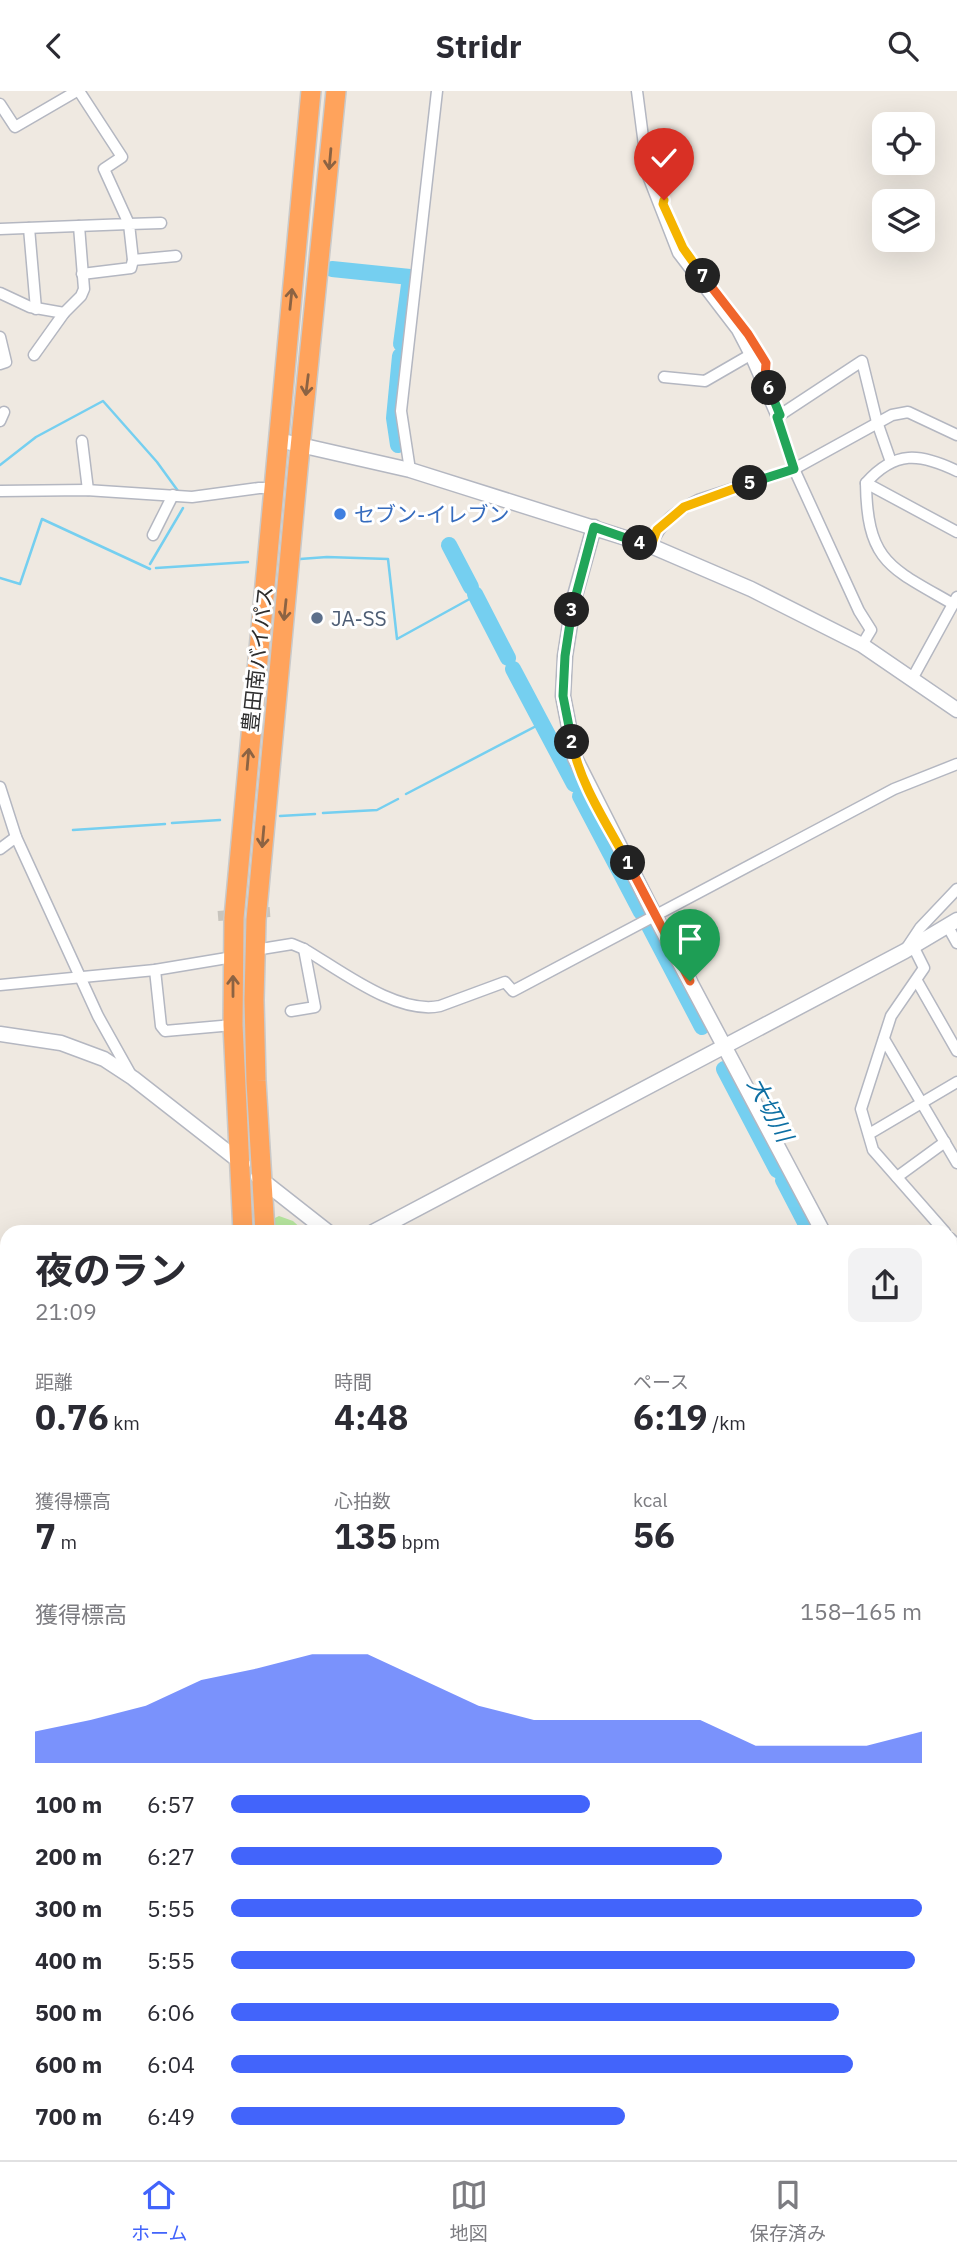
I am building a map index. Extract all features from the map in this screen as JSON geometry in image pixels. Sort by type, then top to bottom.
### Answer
[{"type":"highway","name":"豊田南バイパス","points":[[242,1225],[236,1156],[233,1025],[238,858],[311,91]]},
{"type":"highway","name":"豊田南バイパス","points":[[265,1225],[266,1185],[254,1000],[255,950],[262,846],[336,91]]},
{"type":"highway","points":[[261,619],[278,566],[289,456],[292,449],[300,445]]},
{"type":"highway","points":[[236,1156],[248,1137],[244,1056],[254,1000]]},
{"type":"highway","points":[[255,1225],[255,1197],[257,1190],[266,1185]]},
{"type":"street","points":[[0,104],[15,127],[78,91],[122,156],[104,169],[129,223],[133,260],[131,268],[82,274]]},
{"type":"street","points":[[410,470],[401,411],[437,91]]},
{"type":"street","points":[[637,91],[648,176],[678,253],[737,330],[778,416]]},
{"type":"street","points":[[643,91],[652,168],[663,204],[683,248],[748,334],[766,363],[765,377],[794,469],[859,611],[871,630],[862,645]]},
{"type":"street","points":[[0,229],[161,223]]},
{"type":"street","points":[[34,355],[84,289],[79,226]]},
{"type":"street","points":[[29,228],[36,309]]},
{"type":"street","points":[[133,260],[176,256]]},
{"type":"street","points":[[0,293],[36,309],[64,313]]},
{"type":"street","points":[[0,337],[6,362],[0,364]]},
{"type":"street","points":[[664,377],[705,381],[750,355]]},
{"type":"street","points":[[778,416],[862,361],[877,422],[891,462]]},
{"type":"street","points":[[651,546],[657,530],[684,507],[794,469],[892,415],[908,412],[957,435]]},
{"type":"street","points":[[278,440],[410,470],[651,546],[751,589],[862,645],[957,710]]},
{"type":"street","points":[[82,441],[88,490]]},
{"type":"street","points":[[866,483],[891,462],[920,457],[957,471]]},
{"type":"street","points":[[866,483],[957,532]]},
{"type":"street","points":[[866,483],[873,537],[884,558],[894,569],[955,600],[912,679]]},
{"type":"street","points":[[0,491],[88,490],[204,496],[274,488]]},
{"type":"street","points":[[153,535],[173,495]]},
{"type":"street","points":[[594,527],[568,628],[563,696],[575,758],[655,916],[819,1225]]},
{"type":"street","points":[[255,950],[292,944],[381,995],[416,1007],[430,1009],[505,982],[513,991],[894,789],[957,764]]},
{"type":"street","points":[[0,787],[16,837],[98,1016],[133,1078]]},
{"type":"street","points":[[0,849],[16,837]]},
{"type":"street","points":[[909,948],[920,927],[957,889]]},
{"type":"street","points":[[386,1225],[909,948],[952,922],[957,943]]},
{"type":"street","points":[[909,948],[924,968],[891,1016],[861,1109],[873,1150],[939,1225]]},
{"type":"street","points":[[291,1011],[315,1007],[304,949]]},
{"type":"street","points":[[0,985],[155,970],[233,957]]},
{"type":"street","points":[[155,970],[162,1026],[165,1031],[233,1025]]},
{"type":"street","points":[[917,981],[957,1051]]},
{"type":"street","points":[[0,1034],[76,1047],[104,1059],[236,1156],[266,1185],[319,1225]]},
{"type":"street","points":[[884,1039],[957,1163]]},
{"type":"street","points":[[869,1134],[957,1082]]},
{"type":"street","points":[[897,1177],[945,1142]]},
{"type":"green space","points":[[279,1216],[297,1225],[274,1225],[273,1219]]},
{"type":"waterway","name":"大切川","points":[[332,269],[410,277],[401,344]]},
{"type":"waterway","name":"大切川","points":[[398,445],[394,418],[400,356]]},
{"type":"waterway","points":[[0,465],[36,437],[103,401],[157,462],[178,491]]},
{"type":"waterway","points":[[150,564],[183,508]]},
{"type":"waterway","points":[[0,578],[20,584],[42,519],[150,569]]},
{"type":"waterway","name":"大切川","points":[[449,545],[471,587]]},
{"type":"waterway","points":[[300,559],[388,559],[397,639],[475,596]]},
{"type":"waterway","points":[[156,568],[248,562]]},
{"type":"waterway","name":"大切川","points":[[475,594],[508,658]]},
{"type":"waterway","name":"大切川","points":[[513,669],[574,784]]},
{"type":"waterway","points":[[406,794],[542,723]]},
{"type":"waterway","name":"大切川","points":[[580,796],[641,912]]},
{"type":"waterway","points":[[323,813],[377,810],[398,799]]},
{"type":"waterway","points":[[280,816],[315,814]]},
{"type":"waterway","points":[[172,823],[220,820]]},
{"type":"waterway","points":[[73,830],[165,824]]},
{"type":"waterway","name":"大切川","points":[[648,924],[702,1027]]},
{"type":"waterway","name":"大切川","points":[[724,1069],[777,1170]]},
{"type":"waterway","name":"大切川","points":[[783,1180],[806,1225]]},
{"type":"tunnel","points":[[218,916],[270,912]]},
{"type":"place","name":"セブン-イレブン","points":[[340,514]]},
{"type":"place","name":"JA-SS","points":[[317,618]]},
{"type":"route","points":[[664,200],[663,204],[683,248],[748,334],[766,363],[765,377],[780,415],[777,417],[794,469],[684,507],[657,530],[651,546],[594,527],[568,628],[563,696],[575,758],[690,981]]}]
